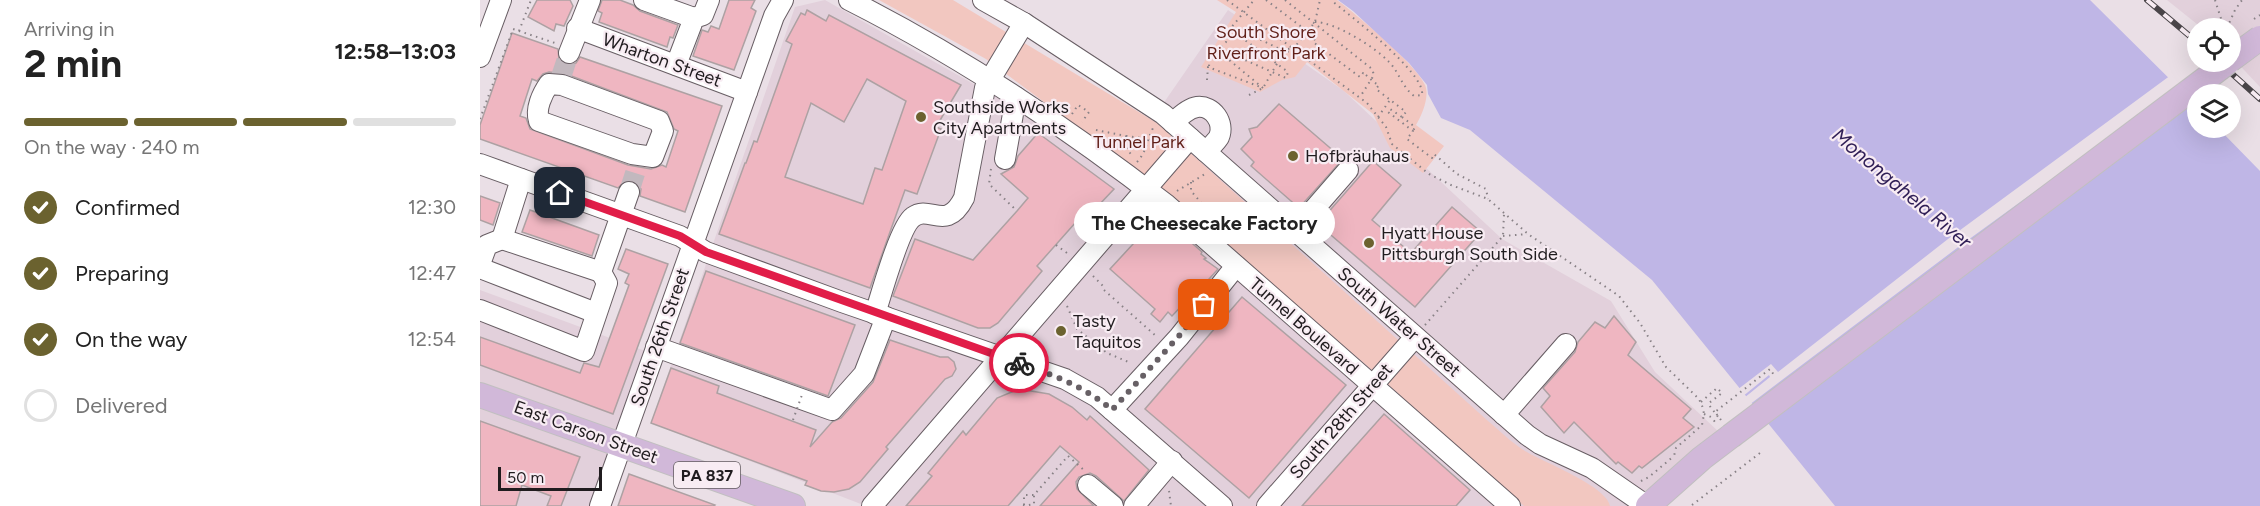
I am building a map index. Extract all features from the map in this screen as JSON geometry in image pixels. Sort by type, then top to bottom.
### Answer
[{"type":"main road","points":[[2241,52],[2260,38]]},
{"type":"main road","points":[[1648,506],[1702,458],[1722,424],[2214,72]]},
{"type":"main road","name":"East Carson Street","points":[[480,394],[793,506]]},
{"type":"street","points":[[480,57],[501,0]]},
{"type":"street","points":[[566,49],[590,0]]},
{"type":"street","points":[[645,0],[694,18],[703,15],[709,0]]},
{"type":"street","name":"South 26th Street","points":[[600,506],[774,16],[783,0]]},
{"type":"street","name":"Tunnel Boulevard","points":[[849,0],[990,80],[1146,189],[1372,385],[1427,443],[1510,506]]},
{"type":"street","name":"South Water Street","points":[[984,0],[1024,23],[1164,124],[1190,138],[1208,160],[1419,332],[1504,415],[1540,444],[1592,468],[1648,506]]},
{"type":"street","points":[[676,65],[694,18]]},
{"type":"street","points":[[656,347],[832,410],[864,374],[902,233],[912,217],[922,214],[934,217],[947,216],[958,209],[964,198],[985,88],[1024,23]]},
{"type":"street","name":"Wharton Street","points":[[577,28],[747,92]]},
{"type":"street","points":[[559,82],[658,121],[663,131],[653,157],[640,160],[539,121],[537,115],[543,92],[549,84],[559,82]]},
{"type":"street","points":[[1005,159],[1016,97]]},
{"type":"street","points":[[1164,124],[1198,107],[1207,108],[1214,113],[1221,128],[1208,160]]},
{"type":"street","points":[[872,506],[1190,138]]},
{"type":"street","points":[[480,164],[680,236],[706,252],[1065,379],[1097,397],[1222,506]]},
{"type":"street","points":[[1295,231],[1348,170]]},
{"type":"street","points":[[502,238],[521,179]]},
{"type":"street","points":[[601,272],[629,192]]},
{"type":"street","points":[[480,310],[584,351],[607,283],[601,272],[502,238],[487,245],[480,266],[596,313]]},
{"type":"street","points":[[1112,410],[1179,336],[1236,266]]},
{"type":"street","name":"South 28th Street","points":[[1267,506],[1419,332]]},
{"type":"street","points":[[1504,415],[1566,344]]},
{"type":"street","points":[[1134,506],[1172,461]]},
{"type":"street","points":[[1086,478],[1113,506]]},
{"type":"path","points":[[519,31],[531,0]]},
{"type":"path","points":[[1229,0],[1360,97],[1386,128],[1392,144],[1429,174],[1488,199],[1528,234],[1619,296],[1640,322],[1666,368],[1701,402],[1704,414],[1698,430],[1677,448],[1674,456],[1649,477]]},
{"type":"path","points":[[1207,80],[1210,58],[1226,42],[1230,29],[1254,0]]},
{"type":"path","points":[[1266,0],[1316,37],[1312,42],[1360,77],[1363,73],[1379,85],[1376,89],[1406,112],[1402,117]]},
{"type":"path","points":[[1285,0],[1372,69],[1374,75],[1360,97]]},
{"type":"path","points":[[1249,94],[1263,88],[1282,55],[1294,48],[1315,22],[1320,0]]},
{"type":"path","points":[[1315,22],[1331,25],[1378,53],[1389,62],[1408,92],[1414,96],[1422,95],[1420,83],[1398,58],[1370,31],[1331,0]]},
{"type":"path","points":[[2216,0],[2222,18]]},
{"type":"path","points":[[2231,18],[2242,0]]},
{"type":"path","points":[[480,119],[513,28],[566,49]]},
{"type":"path","points":[[1230,29],[1236,28],[1282,50],[1294,48]]},
{"type":"path","points":[[1217,50],[1222,50],[1286,78],[1288,72],[1230,29]]},
{"type":"path","points":[[1217,50],[1263,88]]},
{"type":"path","points":[[1208,67],[1263,88]]},
{"type":"path","points":[[1378,117],[1390,100]]},
{"type":"path","points":[[1082,122],[1089,112],[1078,105],[1072,115],[1082,122],[1098,131],[1158,140]]},
{"type":"path","points":[[1413,131],[1388,112],[1390,109],[1415,127],[1413,131],[1407,139],[1432,158],[1434,154],[1456,174],[1486,189],[1488,199]]},
{"type":"path","points":[[1134,165],[1146,152],[1148,138],[1164,124]]},
{"type":"path","points":[[1126,136],[1127,149],[1137,161]]},
{"type":"path","points":[[1173,195],[1181,187],[1200,178],[1208,160]]},
{"type":"path","points":[[1191,182],[1191,191],[1231,238]]},
{"type":"path","points":[[1419,332],[1503,236],[1504,214]]},
{"type":"path","points":[[1503,236],[1528,234]]},
{"type":"path","points":[[1056,245],[1067,253]]},
{"type":"path","points":[[1093,276],[1156,336]]},
{"type":"path","points":[[1067,306],[1077,329],[1107,353],[1132,364]]},
{"type":"path","points":[[1722,424],[1715,412],[1770,369],[1774,375]]},
{"type":"path","points":[[1701,402],[1717,388],[1722,393],[1709,405],[1722,424]]},
{"type":"path","points":[[793,420],[803,392]]},
{"type":"path","points":[[1704,414],[1722,424]]},
{"type":"path","points":[[1686,504],[1692,506],[1760,453]]},
{"type":"path","points":[[1034,495],[1024,495],[1023,505],[1034,504],[1034,495],[1068,456],[1086,478]]},
{"type":"path","points":[[1170,483],[1171,506]]},
{"type":"shaded area","points":[[825,0],[1016,108],[1113,176],[1228,10],[1344,91],[1502,239],[1611,301],[1655,372],[1720,433],[1648,506],[866,506],[651,423],[795,7]]},
{"type":"shaded area","points":[[2167,0],[2260,0],[2260,87],[2241,67],[2241,18],[2190,18]]},
{"type":"shaded area","points":[[480,290],[656,355],[600,506],[480,506]]},
{"type":"green space","name":"Tunnel Park","points":[[879,0],[953,0],[1157,123],[1506,437],[1525,451],[1587,483],[1606,498],[1610,506],[1524,506],[1365,364],[1142,175],[986,59]]},
{"type":"green space","name":"South Shore Riverfront Park","points":[[1217,0],[1337,0],[1385,40],[1420,76],[1427,94],[1423,111],[1416,125],[1444,146],[1423,173],[1390,148],[1373,114],[1307,62],[1295,77],[1282,80],[1260,92],[1201,67],[1236,12]]},
{"type":"water","name":"Monongahela River","points":[[1338,0],[2090,0],[2187,96],[2187,138],[2228,138],[2260,171],[2260,506],[1835,506],[1652,280],[1470,130],[1441,118],[1428,94],[1427,85],[1409,63]]},
{"type":"pier","points":[[2171,75],[2181,85],[1957,248],[1749,405],[1744,398],[1770,377],[1769,375],[1742,397],[1737,390],[1771,364],[1778,372],[1948,239]]},
{"type":"building","points":[[537,0],[570,0],[573,6],[564,26],[556,24],[554,31],[528,17]]},
{"type":"building","points":[[602,0],[620,0],[633,5],[640,11],[678,25],[673,38],[670,37],[667,47],[599,22],[602,13],[598,11]]},
{"type":"building","points":[[729,0],[755,0],[751,8],[756,11],[734,70],[693,56],[702,30],[708,32],[711,26],[719,29]]},
{"type":"building","points":[[807,10],[826,21],[829,15],[961,85],[936,127],[941,129],[917,194],[905,190],[870,288],[719,234],[754,141],[757,142],[792,44],[786,41],[801,13],[805,15]],"holes":[[[867,79],[906,101],[882,170],[875,168],[863,204],[785,177],[811,103],[844,122]]]},
{"type":"building","points":[[512,33],[558,49],[559,60],[565,64],[576,63],[580,57],[722,106],[685,212],[640,196],[641,189],[633,181],[626,180],[618,188],[480,139],[480,125]],"holes":[[[549,72],[566,74],[667,112],[674,129],[678,131],[666,167],[662,165],[651,169],[628,165],[530,129],[526,118],[520,116],[532,79],[537,81],[543,74]]]},
{"type":"building","name":"Hofbräuhaus","points":[[1279,104],[1343,159],[1299,208],[1251,166],[1254,162],[1241,149],[1252,137],[1249,129],[1257,127]]},
{"type":"building","points":[[1038,133],[1114,189],[1080,225],[1076,222],[1037,266],[1042,271],[998,323],[990,328],[978,328],[893,296],[915,239],[973,260],[1017,211],[1028,198],[1001,174],[1014,167],[1018,156]]},
{"type":"building","name":"Hyatt House Pittsburgh South Side","points":[[1373,161],[1401,185],[1372,220],[1411,253],[1452,207],[1481,232],[1415,307],[1318,224]]},
{"type":"building","points":[[480,196],[500,203],[493,225],[480,220]]},
{"type":"building","points":[[530,210],[599,235],[592,256],[522,232]]},
{"type":"building","points":[[1158,220],[1174,233],[1177,230],[1202,252],[1201,254],[1206,258],[1204,259],[1218,269],[1192,298],[1190,297],[1172,316],[1168,312],[1160,322],[1151,314],[1155,309],[1110,269]]},
{"type":"building","points":[[626,249],[668,264],[613,414],[480,365],[480,337],[580,373],[584,363],[599,367],[629,285],[625,283],[629,274],[618,269]]},
{"type":"building","points":[[706,271],[855,325],[828,396],[680,343]]},
{"type":"building","points":[[1242,297],[1346,385],[1249,498],[1145,409]]},
{"type":"building","points":[[1614,316],[1636,342],[1628,355],[1691,409],[1683,418],[1694,427],[1642,468],[1639,466],[1632,473],[1618,462],[1616,464],[1574,422],[1564,433],[1541,407],[1550,396],[1543,388],[1575,352],[1578,342],[1595,322],[1605,328]]},
{"type":"building","points":[[890,340],[940,357],[948,357],[954,362],[956,369],[886,447],[888,449],[860,482],[849,489],[834,492],[821,491],[805,485],[807,481],[651,423],[671,368],[719,386],[717,393],[816,430],[810,447],[832,422],[841,418],[873,382]]},
{"type":"building","points":[[1025,390],[1049,394],[1072,407],[1087,420],[1090,416],[1149,470],[1124,501],[1090,473],[1079,477],[1076,482],[1077,489],[1094,506],[1040,506],[1079,462],[1060,446],[1008,506],[906,506],[932,476],[928,473],[963,431],[966,435],[997,398],[1014,391]]},
{"type":"building","points":[[1384,414],[1470,490],[1456,506],[1302,506]]},
{"type":"building","points":[[480,421],[580,457],[561,506],[547,506],[551,496],[522,485],[516,506],[480,506]]},
{"type":"building","points":[[629,474],[715,505],[618,506]]},
{"type":"tunnel","points":[[560,80],[569,53]]},
{"type":"tunnel","points":[[629,192],[638,164]]},
{"type":"railway","points":[[2147,0],[2187,34]]},
{"type":"railway","points":[[2230,72],[2260,99]]},
{"type":"way so far","points":[[1019,363],[1065,379],[1097,397],[1112,410],[1204,305]]},
{"type":"place","name":"Southside Works City Apartments","points":[[921,117]]},
{"type":"place","name":"Hofbräuhaus","points":[[1293,156]]},
{"type":"place","name":"Hyatt House Pittsburgh South Side","points":[[1369,243]]},
{"type":"place","name":"The Cheesecake Factory","points":[[1204,305]]},
{"type":"place","name":"Tasty Taquitos","points":[[1061,331]]},
{"type":"route","points":[[560,193],[680,236],[706,252],[1019,363]]}]
